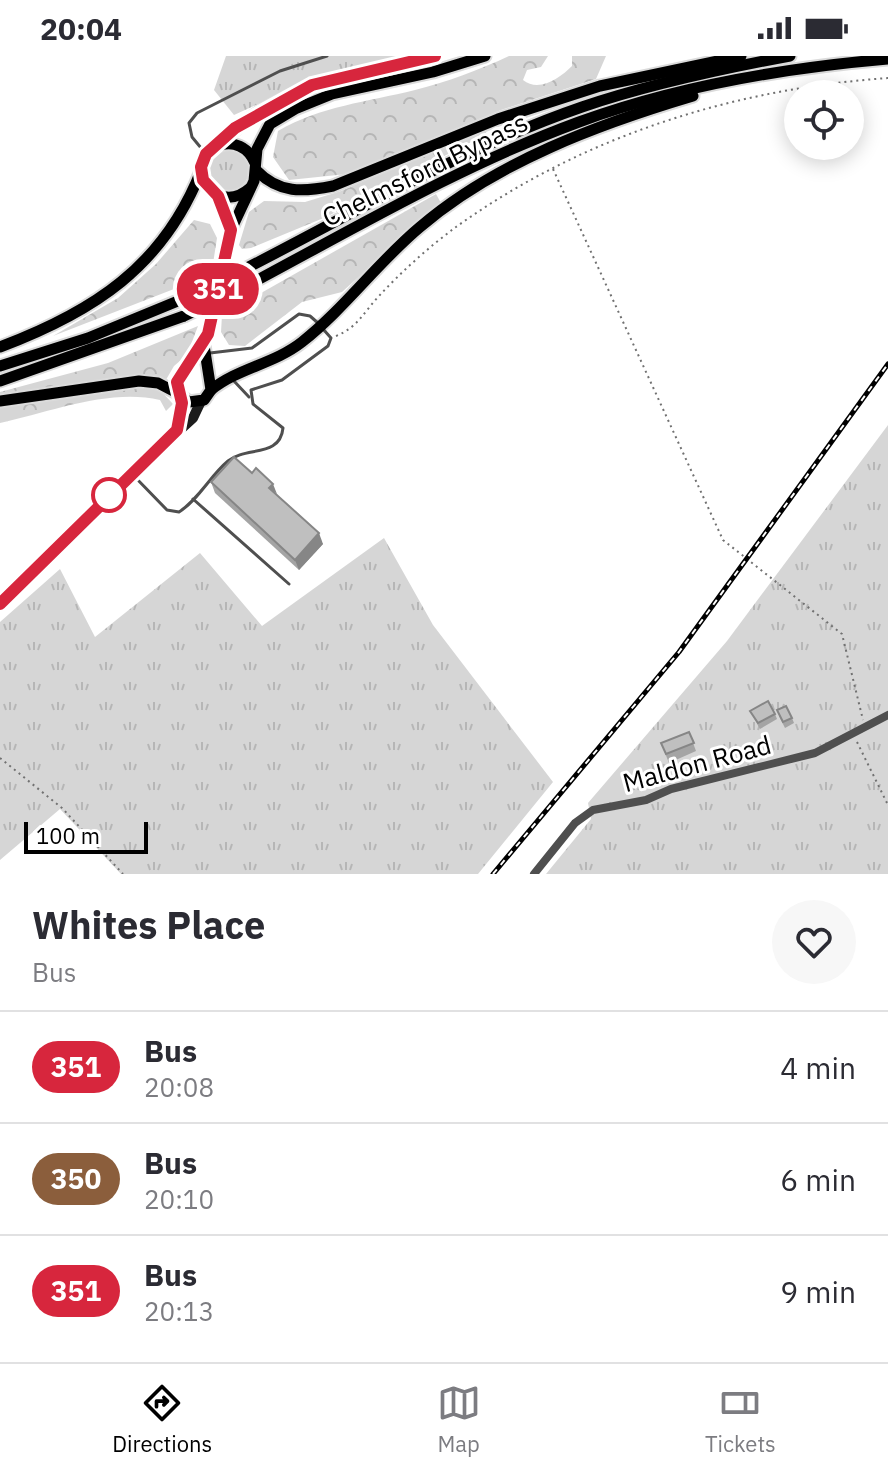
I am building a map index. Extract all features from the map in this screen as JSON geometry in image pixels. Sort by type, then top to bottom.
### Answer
[{"type":"highway","points":[[0,347],[44,330],[120,284],[171,232],[186,209],[206,154],[243,123],[312,85],[435,56]]},
{"type":"highway","points":[[211,390],[203,350],[231,230],[250,188],[263,131],[295,109],[348,89],[433,72],[485,56]]},
{"type":"highway","points":[[220,144],[243,147],[256,167],[288,190],[308,191],[333,186],[498,119],[600,86],[741,56]]},
{"type":"highway","name":"Chelmsford Bypass","points":[[0,366],[88,338],[190,296],[412,181],[545,121],[666,82],[790,56]]},
{"type":"highway","name":"Chelmsford Bypass","points":[[0,381],[184,316],[237,291],[419,191],[581,121],[666,95],[759,76],[888,59]]},
{"type":"highway","points":[[0,401],[139,381],[163,384],[189,402],[201,401],[231,377],[288,354],[417,229],[476,186],[636,114],[759,76]]},
{"type":"highway","points":[[201,171],[207,188],[218,196],[232,198],[250,188]]},
{"type":"highway","points":[[218,196],[231,230]]},
{"type":"highway","points":[[180,394],[177,382],[203,350]]},
{"type":"highway","points":[[185,371],[198,369],[207,374]]},
{"type":"main road","points":[[177,430],[180,394]]},
{"type":"main road","points":[[0,604],[131,473],[193,418],[201,401]]},
{"type":"street","name":"Maldon Road","points":[[534,874],[575,823],[593,810],[775,765],[854,736],[888,715]]},
{"type":"lane","points":[[206,154],[189,132],[189,123],[197,113],[280,71],[327,56]]},
{"type":"lane","points":[[203,350],[225,354],[252,348],[299,314],[310,316],[331,338],[328,346],[282,380],[251,390],[250,398]]},
{"type":"lane","points":[[131,473],[167,510],[179,512],[229,459],[273,447],[282,437],[283,428],[253,404],[231,377]]},
{"type":"lane","points":[[193,499],[289,584]]},
{"type":"path","points":[[331,338],[355,329],[378,296],[454,228],[553,169],[647,126],[752,96],[827,82],[888,78]]},
{"type":"path","points":[[553,169],[723,540],[842,634],[866,729]]},
{"type":"path","points":[[854,736],[888,805]]},
{"type":"path","points":[[0,758],[62,808],[123,874]]},
{"type":"green space","points":[[226,56],[408,56],[313,79],[234,115],[214,90]]},
{"type":"green space","points":[[509,56],[548,56],[541,67],[527,70],[523,80],[536,85],[562,75],[572,66],[572,56],[606,56],[596,79],[501,110],[347,174],[289,180],[273,157],[278,131],[294,123],[328,110],[439,83]]},
{"type":"green space","points":[[484,129],[487,134],[326,217],[251,248],[242,249],[239,245],[249,212],[264,201],[305,202],[341,191]]},
{"type":"green space","points":[[228,149],[243,155],[249,170],[243,185],[228,191],[213,185],[207,170],[213,155]]},
{"type":"green space","points":[[436,194],[441,203],[342,292],[302,302],[245,346],[229,345],[221,332],[222,315]]},
{"type":"green space","points":[[194,220],[210,224],[217,238],[212,270],[174,289],[53,336],[118,298],[156,264]]},
{"type":"green space","points":[[198,326],[187,355],[174,366],[160,390],[173,404],[166,411],[160,400],[121,397],[80,403],[0,423],[0,392],[108,363]]},
{"type":"green space","points":[[888,425],[888,874],[546,874],[591,819],[588,803],[727,641]]},
{"type":"green space","points":[[384,538],[433,625],[553,782],[478,874],[121,874],[60,809],[0,860],[0,622],[60,569],[95,637],[200,553],[262,626]]},
{"type":"building","points":[[234,457],[252,473],[256,468],[273,484],[269,488],[319,533],[295,560],[211,482]]},
{"type":"building","points":[[768,701],[775,714],[758,723],[750,711]]},
{"type":"building","points":[[786,706],[792,718],[783,722],[777,710]]},
{"type":"building","points":[[689,732],[694,743],[666,754],[661,743]]},
{"type":"railway","points":[[493,874],[679,652],[888,364]]},
{"type":"bus line","name":"351","points":[[0,604],[177,430],[182,403],[177,382],[204,345],[208,334],[231,230],[218,196],[207,188],[203,180],[201,167],[206,154],[235,128],[297,91],[339,76],[435,56]]}]
